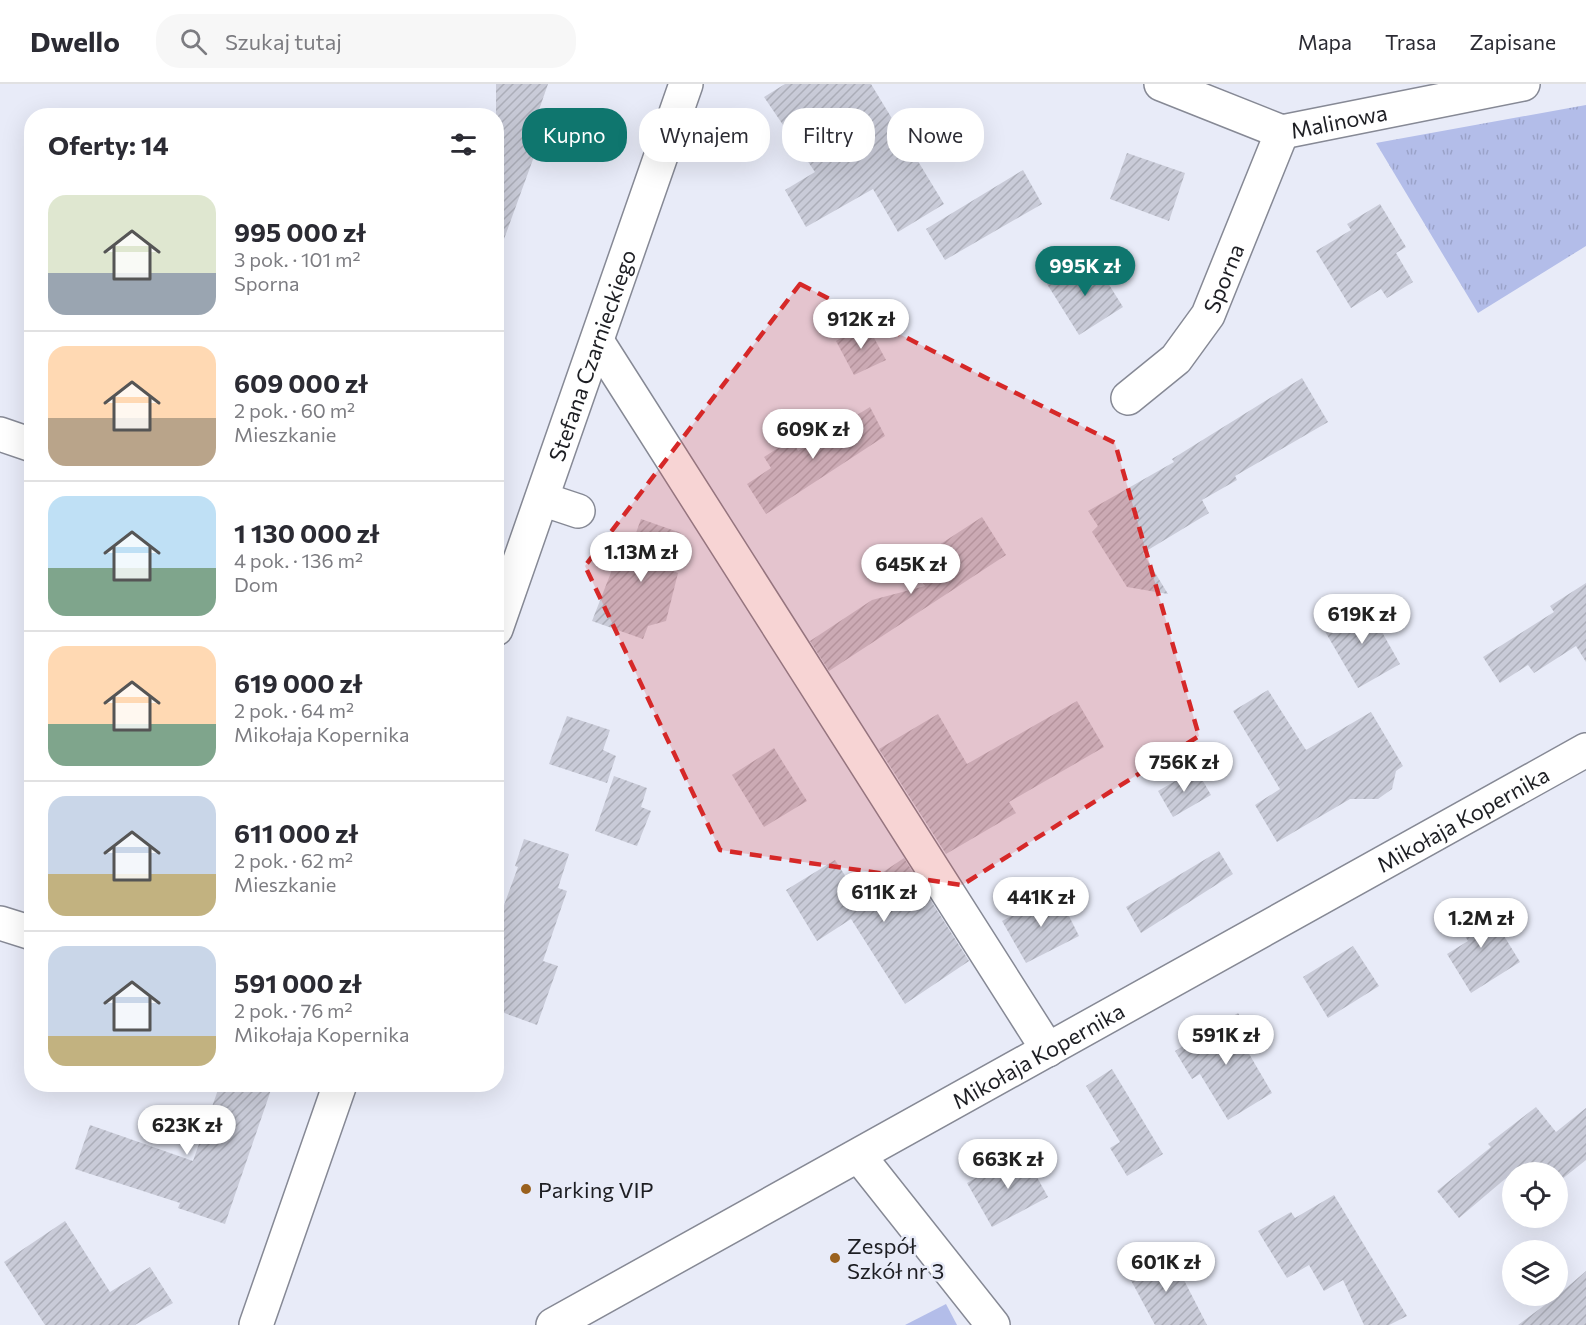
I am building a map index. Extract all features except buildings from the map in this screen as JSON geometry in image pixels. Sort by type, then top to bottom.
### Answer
[{"type":"street","name":"Stefana Czarnieckiego","points":[[504,599],[542,499],[686,84]]},
{"type":"street","name":"Malinowa","points":[[1161,84],[1282,132],[1523,84]]},
{"type":"street","name":"Sporna","points":[[1128,398],[1176,359],[1208,315],[1282,132]]},
{"type":"street","points":[[597,341],[1048,1050]]},
{"type":"street","points":[[0,434],[24,442]]},
{"type":"street","points":[[542,499],[578,511]]},
{"type":"street","name":"Mikołaja Kopernika","points":[[553,1325],[1586,750]]},
{"type":"street","points":[[0,923],[24,930]]},
{"type":"street","points":[[256,1325],[337,1092]]},
{"type":"street","points":[[859,1156],[993,1325]]},
{"type":"highlighted area","points":[[800,284],[1115,443],[1199,736],[962,885],[720,850],[585,566]]},
{"type":"green space","points":[[1586,105],[1586,246],[1478,313],[1376,143]]},
{"type":"green space","points":[[946,1304],[957,1325],[905,1325]]},
{"type":"place","name":"Parking VIP","points":[[526,1189]]},
{"type":"place","name":"Zespół Szkół nr 3","points":[[835,1258]]}]
